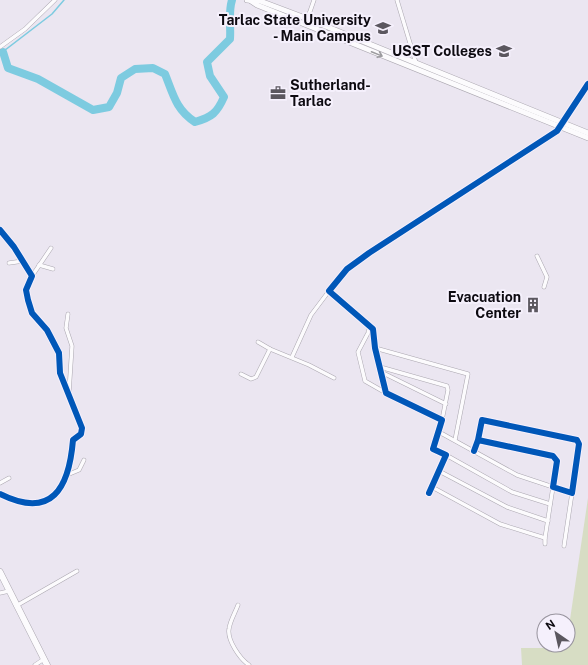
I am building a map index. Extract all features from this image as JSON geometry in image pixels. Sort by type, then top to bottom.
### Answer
[{"type":"highway","points":[[0,572],[16,606],[46,662]]},
{"type":"main road","points":[[249,0],[257,5],[307,22],[562,125],[588,133]]},
{"type":"main road","points":[[396,58],[416,63],[423,69]]},
{"type":"main road","points":[[573,129],[588,138]]},
{"type":"street","points":[[0,47],[25,29],[54,0]]},
{"type":"street","points":[[307,22],[314,0]]},
{"type":"street","points":[[397,0],[416,63]]},
{"type":"street","points":[[292,357],[314,310],[347,269],[369,253],[512,161],[562,125],[588,84]]},
{"type":"street","points":[[0,230],[32,276]]},
{"type":"street","points":[[0,494],[16,502],[32,504],[44,502],[62,488],[72,454],[73,440],[81,434],[82,428],[60,373],[59,353],[47,330],[32,313],[26,290],[32,276],[51,248]]},
{"type":"street","points":[[537,256],[547,277],[544,287]]},
{"type":"street","points":[[9,263],[23,261]]},
{"type":"street","points":[[39,265],[53,269]]},
{"type":"street","points":[[329,291],[374,331],[374,348],[386,393]]},
{"type":"street","points":[[68,314],[66,328],[72,346],[69,393]]},
{"type":"street","points":[[370,326],[358,352],[364,380],[386,393],[442,420]]},
{"type":"street","points":[[366,337],[374,342]]},
{"type":"street","points":[[258,342],[334,378]]},
{"type":"street","points":[[374,348],[468,374],[456,440]]},
{"type":"street","points":[[241,374],[251,379],[256,377],[270,349]]},
{"type":"street","points":[[380,370],[446,404]]},
{"type":"street","points":[[380,370],[447,386],[448,390],[446,404],[433,449],[512,492],[550,504]]},
{"type":"street","points":[[474,451],[482,420],[578,440],[579,444],[564,546]]},
{"type":"street","points":[[439,432],[456,440],[517,475],[572,493]]},
{"type":"street","points":[[478,440],[555,457],[557,461],[545,544]]},
{"type":"street","points":[[429,493],[446,455]]},
{"type":"street","points":[[67,475],[79,470],[84,460]]},
{"type":"street","points":[[439,471],[507,508],[548,521]]},
{"type":"street","points":[[0,483],[9,478]]},
{"type":"street","points":[[432,487],[500,524],[545,538]]},
{"type":"street","points":[[16,606],[77,571]]},
{"type":"street","points":[[0,592],[9,591]]},
{"type":"street","points":[[238,605],[229,628],[229,636],[237,652],[249,665]]},
{"type":"street","points":[[35,665],[46,662]]},
{"type":"green space","points":[[588,498],[588,665],[522,665],[521,648],[536,648],[536,653],[576,653],[576,613],[571,613]]},
{"type":"waterway","points":[[0,54],[52,14],[64,0]]},
{"type":"waterway","points":[[3,52],[8,68],[38,79],[93,110],[109,107],[117,93],[121,78],[135,69],[153,68],[165,74],[179,107],[195,122],[213,114],[219,107],[224,97],[210,76],[207,62],[230,39],[230,14],[232,0]]},
{"type":"cycle path","points":[[429,493],[446,455],[433,449],[442,420],[386,393],[375,348],[373,329],[329,291],[347,269],[369,253],[557,131],[588,84]]},
{"type":"cycle path","points":[[0,230],[14,247],[32,276],[26,290],[32,313],[47,330],[59,353],[60,373],[82,428],[81,434],[73,440],[67,472],[62,485],[54,495],[45,501],[33,503],[18,501],[0,494]]},
{"type":"cycle path","points":[[474,451],[478,440],[553,456],[557,461],[553,487],[572,493],[579,444],[577,440],[482,420],[478,440]]},
{"type":"place","name":"Tarlac State University - Main Campus","points":[[383,28]]},
{"type":"place","name":"USST Colleges","points":[[504,51]]},
{"type":"place","name":"Sutherland- Tarlac","points":[[278,93]]},
{"type":"place","name":"Evacuation Center","points":[[533,305]]}]
